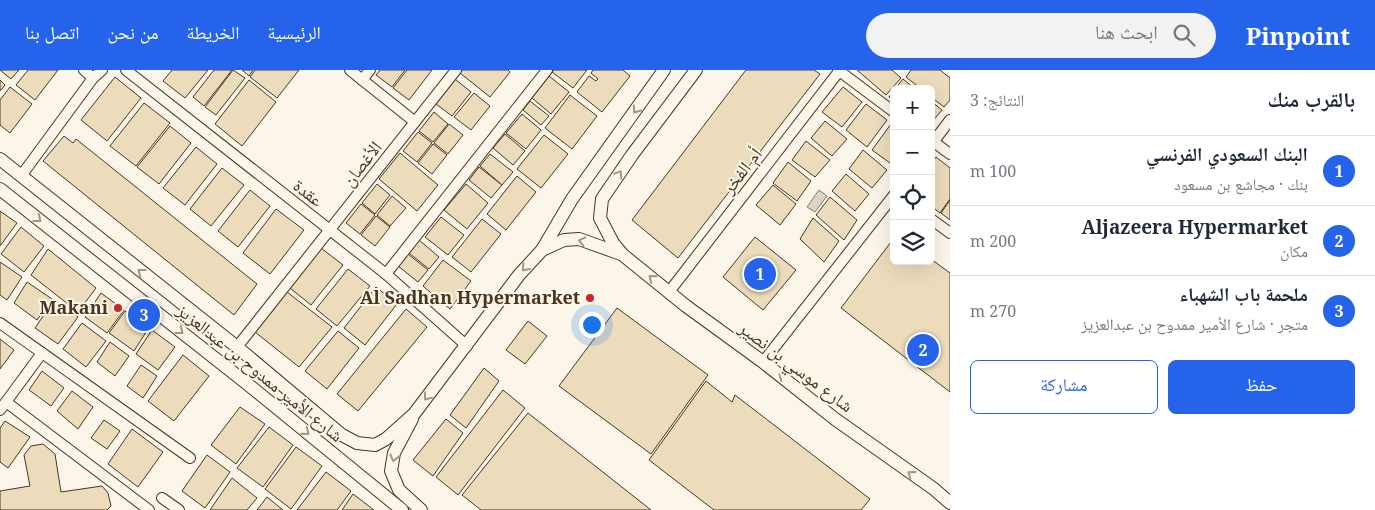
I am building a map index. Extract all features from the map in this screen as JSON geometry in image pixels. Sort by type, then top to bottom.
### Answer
[{"type":"street","points":[[84,70],[93,78]]},
{"type":"street","points":[[21,176],[93,78],[102,70]]},
{"type":"street","name":"عقدة","points":[[126,70],[386,274],[467,346]]},
{"type":"street","points":[[350,70],[415,122]]},
{"type":"street","points":[[362,80],[370,70]]},
{"type":"street","name":"الأغصان","points":[[236,347],[456,70]]},
{"type":"street","points":[[421,510],[399,490],[391,471],[394,453],[414,414],[519,275],[542,250],[572,199],[664,70]]},
{"type":"street","points":[[623,255],[613,243],[600,218],[602,199],[632,155],[696,70]]},
{"type":"street","points":[[839,70],[890,109]]},
{"type":"street","name":"أم الفخر","points":[[669,292],[839,70]]},
{"type":"street","points":[[386,274],[541,72]]},
{"type":"street","points":[[935,139],[950,120]]},
{"type":"street","points":[[935,145],[950,154]]},
{"type":"street","name":"شارع الأمير ممدوح بن عبدالعزيز","points":[[0,159],[236,347],[342,435],[358,443],[375,444],[386,439],[414,414]]},
{"type":"street","name":"شارع الأمير ممدوح بن عبدالعزيز","points":[[0,189],[237,376],[402,510]]},
{"type":"street","points":[[764,362],[890,200]]},
{"type":"street","points":[[932,220],[950,233]]},
{"type":"street","points":[[542,250],[564,240],[579,239],[623,255]]},
{"type":"street","name":"شارع موسي بن نصير","points":[[623,255],[669,292],[764,362],[835,419],[934,489],[950,504]]},
{"type":"street","points":[[0,323],[190,458]]},
{"type":"street","points":[[42,353],[3,406],[149,510]]},
{"type":"street","points":[[162,498],[179,510]]},
{"type":"shaded area","points":[[819,190],[827,196],[815,212],[807,207]]},
{"type":"building","points":[[0,70],[19,70],[11,79]]},
{"type":"building","points":[[28,70],[58,70],[35,100],[16,85]]},
{"type":"building","points":[[172,70],[208,70],[185,98],[163,81]]},
{"type":"building","points":[[214,70],[232,70],[204,106],[193,97]]},
{"type":"building","points":[[233,70],[245,78],[216,115],[205,107]]},
{"type":"building","points":[[242,70],[253,70],[249,76]]},
{"type":"building","points":[[255,70],[299,70],[277,98],[250,77]]},
{"type":"building","points":[[380,70],[405,70],[392,87],[376,75]]},
{"type":"building","points":[[407,70],[432,70],[409,100],[393,88]]},
{"type":"building","points":[[462,70],[508,70],[510,72],[490,97],[460,73]]},
{"type":"building","points":[[554,70],[587,70],[573,88],[552,72]]},
{"type":"building","points":[[593,70],[623,70],[630,76],[602,112],[577,92],[589,76],[596,81],[598,79],[591,73]]},
{"type":"building","points":[[746,70],[814,70],[820,74],[678,258],[632,220]]},
{"type":"building","points":[[857,70],[892,70],[901,78],[895,85],[890,85],[890,90],[886,95]]},
{"type":"building","points":[[911,70],[940,70],[950,78],[950,100],[944,107],[935,100],[935,85],[916,85],[906,77]]},
{"type":"building","points":[[549,76],[569,92],[551,114],[532,98]]},
{"type":"building","points":[[115,77],[141,98],[107,141],[81,120]]},
{"type":"building","points":[[455,79],[471,92],[452,116],[436,104]]},
{"type":"building","points":[[903,79],[910,85],[898,85]]},
{"type":"building","points":[[0,80],[5,85],[0,91]]},
{"type":"building","points":[[249,80],[276,102],[242,146],[215,124]]},
{"type":"building","points":[[10,87],[32,104],[10,133],[0,125],[0,100]]},
{"type":"building","points":[[843,87],[862,102],[842,127],[822,112]]},
{"type":"building","points":[[474,93],[490,106],[471,130],[454,117]]},
{"type":"building","points":[[570,95],[597,116],[572,149],[545,128]]},
{"type":"building","points":[[530,101],[549,116],[541,125],[523,110]]},
{"type":"building","points":[[144,103],[170,123],[136,166],[110,146]]},
{"type":"building","points":[[866,104],[887,120],[867,147],[846,130]]},
{"type":"building","points":[[935,104],[942,110],[935,118]]},
{"type":"building","points":[[434,112],[448,124],[433,142],[419,131]]},
{"type":"building","points":[[522,114],[541,130],[526,149],[506,133]]},
{"type":"building","points":[[825,121],[847,139],[832,156],[811,138]]},
{"type":"building","points":[[449,124],[463,135],[448,154],[434,143]]},
{"type":"building","points":[[890,125],[890,163],[872,150]]},
{"type":"building","points":[[170,126],[191,143],[159,184],[137,167]]},
{"type":"building","points":[[418,132],[432,143],[417,162],[403,151]]},
{"type":"building","points":[[505,134],[525,151],[513,165],[493,148]]},
{"type":"building","points":[[544,135],[568,154],[541,188],[517,169]]},
{"type":"building","points":[[64,136],[73,143],[76,139],[257,284],[234,315],[43,161]]},
{"type":"building","points":[[806,141],[830,160],[815,177],[792,160]]},
{"type":"building","points":[[433,144],[447,155],[432,174],[418,163]]},
{"type":"building","points":[[196,147],[217,164],[185,205],[163,188]]},
{"type":"building","points":[[863,150],[887,170],[872,188],[849,169]]},
{"type":"building","points":[[400,153],[438,185],[417,211],[379,179]]},
{"type":"building","points":[[490,154],[513,172],[502,185],[480,166]]},
{"type":"building","points":[[936,157],[950,168],[950,199],[940,213],[935,209]]},
{"type":"building","points":[[788,162],[811,181],[797,201],[773,183]]},
{"type":"building","points":[[479,167],[502,185],[491,198],[469,180]]},
{"type":"building","points":[[222,168],[244,185],[211,226],[190,209]]},
{"type":"building","points":[[846,174],[869,194],[855,211],[832,191]]},
{"type":"building","points":[[517,176],[536,192],[506,230],[487,214]]},
{"type":"building","points":[[377,184],[390,195],[375,214],[362,203]]},
{"type":"building","points":[[466,184],[488,203],[467,229],[444,210]]},
{"type":"building","points":[[773,185],[796,204],[780,225],[756,205]]},
{"type":"building","points":[[250,190],[270,206],[238,247],[218,231]]},
{"type":"building","points":[[392,196],[406,208],[390,226],[377,215]]},
{"type":"building","points":[[830,197],[857,220],[844,240],[816,215]]},
{"type":"building","points":[[950,200],[950,220],[941,213]]},
{"type":"building","points":[[361,204],[375,215],[360,234],[346,223]]},
{"type":"building","points":[[276,209],[304,230],[270,274],[243,253]]},
{"type":"building","points":[[0,211],[17,223],[0,246]]},
{"type":"building","points":[[376,216],[390,227],[375,246],[361,235]]},
{"type":"building","points":[[441,217],[464,235],[448,255],[425,237]]},
{"type":"building","points":[[813,218],[839,241],[824,262],[800,239]]},
{"type":"building","points":[[482,219],[501,234],[471,272],[452,257]]},
{"type":"building","points":[[21,227],[44,246],[24,272],[1,254]]},
{"type":"building","points":[[755,237],[796,270],[763,310],[723,277]]},
{"type":"building","points":[[419,240],[439,257],[429,269],[409,253]]},
{"type":"building","points":[[890,243],[890,265],[935,265],[935,262],[950,273],[950,392],[841,308]]},
{"type":"building","points":[[321,248],[343,265],[311,305],[290,288]]},
{"type":"building","points":[[48,249],[96,288],[78,312],[31,275]]},
{"type":"building","points":[[408,254],[428,270],[418,282],[398,266]]},
{"type":"building","points":[[443,260],[471,281],[450,309],[423,286]]},
{"type":"building","points":[[0,262],[22,277],[7,300],[0,295]]},
{"type":"building","points":[[348,269],[370,286],[337,326],[316,309]]},
{"type":"building","points":[[27,282],[52,299],[37,320],[14,303]]},
{"type":"building","points":[[376,287],[397,304],[365,345],[344,328]]},
{"type":"building","points":[[287,292],[332,327],[299,367],[255,332]]},
{"type":"building","points":[[101,293],[124,310],[107,333],[85,317]]},
{"type":"building","points":[[54,300],[78,317],[58,344],[35,328]]},
{"type":"building","points":[[617,308],[708,375],[651,454],[559,386]]},
{"type":"building","points":[[406,309],[427,327],[358,411],[337,394]]},
{"type":"building","points":[[125,311],[148,329],[134,351],[109,333]]},
{"type":"building","points":[[528,321],[547,336],[525,364],[506,350]]},
{"type":"building","points":[[82,323],[106,341],[86,367],[63,349]]},
{"type":"building","points":[[152,330],[175,347],[158,370],[136,354]]},
{"type":"building","points":[[338,331],[359,348],[327,389],[305,371]]},
{"type":"building","points":[[0,339],[14,350],[0,369]]},
{"type":"building","points":[[110,342],[129,356],[115,376],[97,362]]},
{"type":"building","points":[[183,355],[209,376],[174,421],[148,401]]},
{"type":"building","points":[[141,365],[157,376],[143,398],[127,386]]},
{"type":"building","points":[[484,368],[499,381],[466,428],[450,415]]},
{"type":"building","points":[[42,371],[64,388],[51,406],[29,390]]},
{"type":"building","points":[[706,381],[732,402],[735,395],[870,499],[861,510],[714,510],[649,460]]},
{"type":"building","points":[[503,390],[525,408],[458,495],[436,477]]},
{"type":"building","points":[[72,391],[93,407],[78,429],[57,411]]},
{"type":"building","points":[[240,407],[265,424],[236,464],[211,445]]},
{"type":"building","points":[[528,413],[651,510],[481,510],[462,495]]},
{"type":"building","points":[[446,419],[463,433],[433,476],[413,460]]},
{"type":"building","points":[[104,420],[120,431],[107,449],[91,438]]},
{"type":"building","points":[[5,421],[30,437],[8,468],[0,462],[0,428]]},
{"type":"building","points":[[269,427],[293,445],[263,487],[237,468]]},
{"type":"building","points":[[132,429],[163,452],[138,487],[108,464]]},
{"type":"building","points":[[43,444],[55,454],[61,492],[102,486],[108,493],[111,506],[107,510],[0,510],[0,491],[30,486],[24,455],[31,446]]},
{"type":"building","points":[[296,447],[322,466],[291,509],[265,489]]},
{"type":"building","points":[[207,455],[230,472],[205,508],[182,491]]},
{"type":"building","points":[[326,472],[351,491],[337,510],[297,510]]},
{"type":"building","points":[[232,478],[257,498],[247,510],[210,510]]},
{"type":"building","points":[[353,494],[374,510],[342,510]]},
{"type":"building","points":[[267,497],[283,510],[257,510]]},
{"type":"place","name":"البنك السعودي الفرنسي","points":[[760,274]]},
{"type":"place","name":"Al Sadhan Hypermarket","points":[[590,298]]},
{"type":"place","name":"Makani","points":[[118,308]]},
{"type":"place","name":"ملحمة باب الشهباء","points":[[144,315]]},
{"type":"place","name":"Aljazeera Hypermarket","points":[[923,350]]}]
